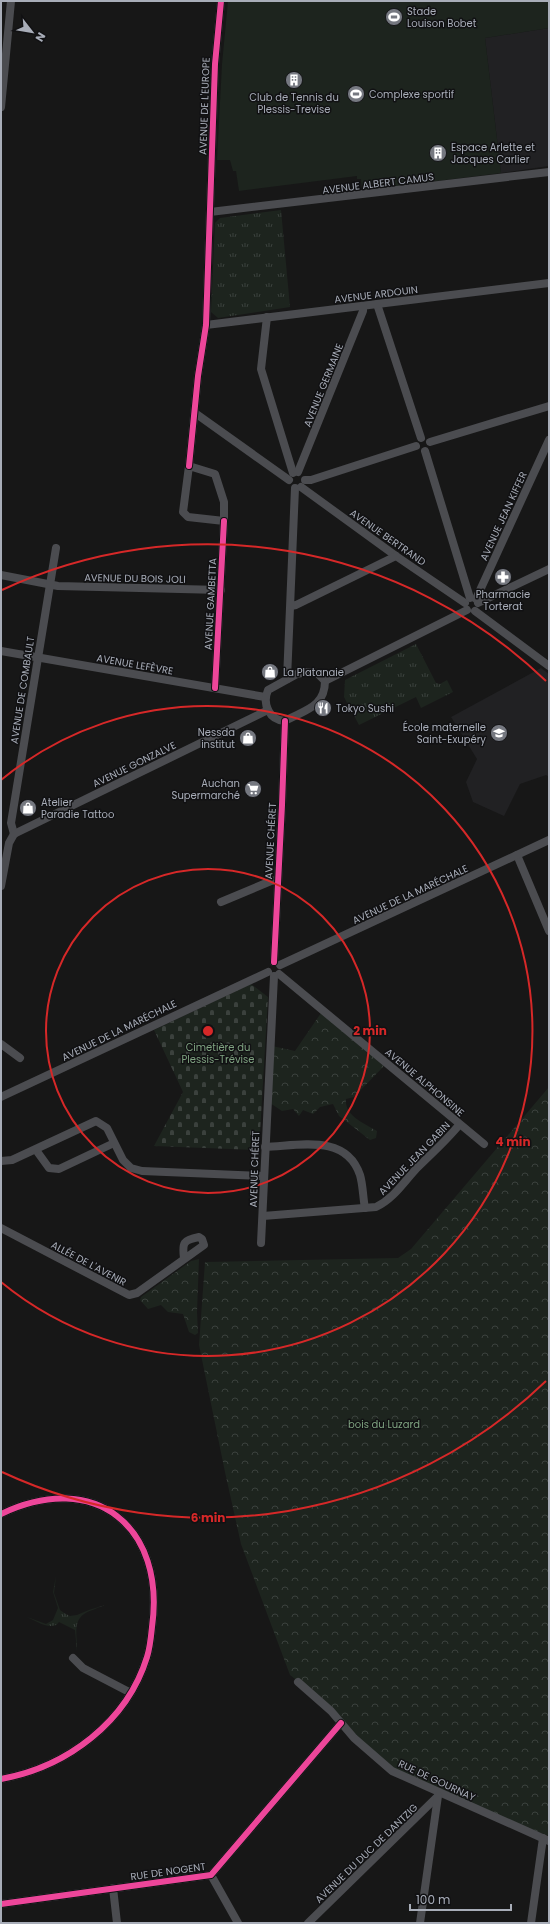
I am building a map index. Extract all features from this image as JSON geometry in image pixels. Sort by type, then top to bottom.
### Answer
[{"type":"street","points":[[1,107],[11,1]]},
{"type":"street","name":"AVENUE DE L'EUROPE","points":[[206,325],[214,64],[221,1]]},
{"type":"street","name":"AVENUE ALBERT CAMUS","points":[[210,212],[549,172]]},
{"type":"street","name":"AVENUE ARDOUIN","points":[[206,325],[549,283]]},
{"type":"street","points":[[377,304],[421,438]]},
{"type":"street","name":"AVENUE GERMAINE","points":[[294,475],[363,311],[363,306]]},
{"type":"street","points":[[267,318],[261,369],[294,475],[291,485],[300,485],[311,480],[416,446],[416,443],[421,438]]},
{"type":"street","points":[[206,325],[198,376],[183,512],[188,517],[224,521]]},
{"type":"street","points":[[430,442],[549,406]]},
{"type":"street","points":[[195,413],[294,475],[303,475],[300,485],[287,680]]},
{"type":"street","points":[[421,438],[424,438],[430,442]]},
{"type":"street","name":"AVENUE JEAN KIFFER","points":[[472,604],[549,440]]},
{"type":"street","points":[[425,452],[430,446],[430,442]]},
{"type":"street","points":[[416,446],[421,452],[425,452]]},
{"type":"street","points":[[425,452],[472,604]]},
{"type":"street","name":"AVENUE GAMBETTA","points":[[189,466],[215,474],[224,502],[216,688]]},
{"type":"street","name":"AVENUE BERTRAND","points":[[300,485],[396,556],[472,604],[549,666]]},
{"type":"street","name":"AVENUE DE COMBAULT","points":[[1,886],[56,548]]},
{"type":"street","points":[[291,606],[296,605],[396,556]]},
{"type":"street","points":[[325,681],[472,604],[549,569]]},
{"type":"street","name":"AVENUE DU BOIS JOLI","points":[[1,575],[50,586],[221,590]]},
{"type":"street","name":"AVENUE LEFÈVRE","points":[[1,652],[265,696]]},
{"type":"street","points":[[300,673],[317,673],[325,681],[323,698],[316,705],[284,721],[274,717],[268,710],[265,696],[268,690],[300,673]]},
{"type":"street","name":"AVENUE GONZALVE","points":[[9,840],[268,710]]},
{"type":"street","name":"AVENUE CHÉRET","points":[[261,1243],[263,1176],[274,974],[281,970],[277,964],[278,880],[284,721]]},
{"type":"street","name":"AVENUE DE LA MARÉCHALE","points":[[277,964],[549,840]]},
{"type":"street","points":[[517,855],[549,931]]},
{"type":"street","points":[[221,902],[271,881],[278,880]]},
{"type":"street","points":[[274,974],[268,966],[277,964]]},
{"type":"street","name":"AVENUE DE LA MARÉCHALE","points":[[1,1097],[274,974]]},
{"type":"street","name":"AVENUE ALPHONSINE","points":[[274,974],[484,1144]]},
{"type":"street","points":[[1,1044],[20,1058]]},
{"type":"street","points":[[1,1161],[12,1160],[36,1150],[96,1121],[107,1128],[123,1160],[131,1168],[142,1171],[263,1176]]},
{"type":"street","name":"AVENUE JEAN GABIN","points":[[263,1216],[376,1207],[387,1201],[416,1169],[439,1148],[459,1125]]},
{"type":"street","points":[[36,1150],[49,1168],[58,1168],[114,1143]]},
{"type":"street","points":[[265,1147],[324,1144],[335,1147],[349,1157],[356,1165],[360,1175],[365,1208]]},
{"type":"street","name":"ALLÉE DE L'AVENIR","points":[[1,1228],[129,1295],[137,1293],[184,1258]]},
{"type":"street","points":[[1,1514],[33,1502],[60,1498],[76,1499],[97,1504],[112,1511],[136,1535],[146,1555],[153,1578],[155,1603],[148,1656],[130,1694],[107,1724],[80,1748],[49,1764],[1,1779]]},
{"type":"street","points":[[73,1658],[83,1668],[130,1694]]},
{"type":"street","name":"RUE DE GOURNAY","points":[[298,1682],[331,1710],[354,1738],[392,1771],[438,1795],[546,1839]]},
{"type":"street","name":"RUE DE NOGENT","points":[[1,1904],[212,1876],[341,1723]]},
{"type":"street","points":[[420,1923],[438,1795]]},
{"type":"street","name":"AVENUE DU DUC DE DANTZIG","points":[[308,1923],[438,1795]]},
{"type":"street","points":[[531,1923],[546,1839]]},
{"type":"street","points":[[212,1876],[238,1923]]},
{"type":"street","points":[[114,1888],[117,1923]]},
{"type":"shaded area","points":[[549,28],[549,166],[501,173],[485,38]]},
{"type":"shaded area","points":[[541,668],[549,674],[549,777],[546,775],[520,784],[504,816],[473,802],[466,782],[477,759],[451,717]]},
{"type":"green space","name":"Complexe sportif","points":[[228,1],[549,1],[549,28],[485,38],[501,173],[397,186],[389,183],[381,188],[362,190],[361,179],[357,179],[357,176],[239,191],[236,171],[233,171],[230,160],[217,160],[222,64]]},
{"type":"green space","points":[[281,210],[290,307],[218,318],[211,312],[215,223],[220,218]]},
{"type":"green space","points":[[416,644],[436,683],[440,684],[447,680],[453,692],[421,708],[416,697],[359,725],[344,697],[345,680]]},
{"type":"green space","name":"Cimetière du Plessis-Trévise","points":[[251,984],[268,997],[259,1150],[154,1146],[183,1092],[154,1030]]},
{"type":"green space","points":[[321,1013],[384,1066],[354,1097],[346,1099],[348,1110],[357,1119],[377,1131],[376,1138],[370,1140],[339,1116],[333,1104],[320,1107],[313,1114],[303,1110],[299,1116],[293,1109],[282,1111],[270,1103],[272,1046],[295,1051]]},
{"type":"green space","name":"bois du Luzard","points":[[549,1087],[549,1836],[391,1768],[352,1734],[335,1710],[290,1675],[241,1544],[199,1345],[205,1262],[398,1258],[411,1249]]},
{"type":"green space","points":[[199,1259],[197,1312],[198,1333],[195,1335],[189,1332],[183,1314],[168,1312],[161,1305],[148,1309],[140,1300],[141,1297],[191,1261]]},
{"type":"green space","points":[[56,1576],[54,1593],[60,1610],[64,1613],[70,1616],[77,1615],[105,1605],[80,1617],[76,1631],[77,1651],[75,1630],[59,1622],[56,1625],[48,1626],[27,1617],[46,1624],[53,1620],[58,1608],[53,1592]]},
{"type":"cycle path","points":[[189,466],[198,376],[206,325],[215,64],[221,1]]},
{"type":"cycle path","points":[[215,688],[224,521]]},
{"type":"cycle path","points":[[274,962],[285,721]]},
{"type":"cycle path","points":[[1,1514],[35,1502],[66,1499],[94,1504],[117,1516],[135,1535],[148,1561],[153,1592],[150,1646],[138,1680],[125,1702],[109,1721],[91,1738],[71,1752],[49,1764],[25,1773],[1,1779]]},
{"type":"cycle path","points":[[1,1904],[211,1875],[341,1723]]},
{"type":"place","name":"Stade Louison Bobet","points":[[394,17]]},
{"type":"place","name":"Club de Tennis du Plessis-Trevise","points":[[294,80]]},
{"type":"place","name":"Complexe sportif","points":[[356,94]]},
{"type":"place","name":"Espace Arlette et Jacques Carlier","points":[[438,153]]},
{"type":"place","name":"Pharmacie Torterat","points":[[503,577]]},
{"type":"place","name":"La Platanaie","points":[[270,672]]},
{"type":"place","name":"Tokyo Sushi","points":[[323,708]]},
{"type":"place","name":"École maternelle Saint-Exupéry","points":[[499,733]]},
{"type":"place","name":"Nessda institut","points":[[248,738]]},
{"type":"place","name":"Auchan Supermarché","points":[[253,789]]},
{"type":"place","name":"Atelier Paradie Tattoo","points":[[28,808]]}]
